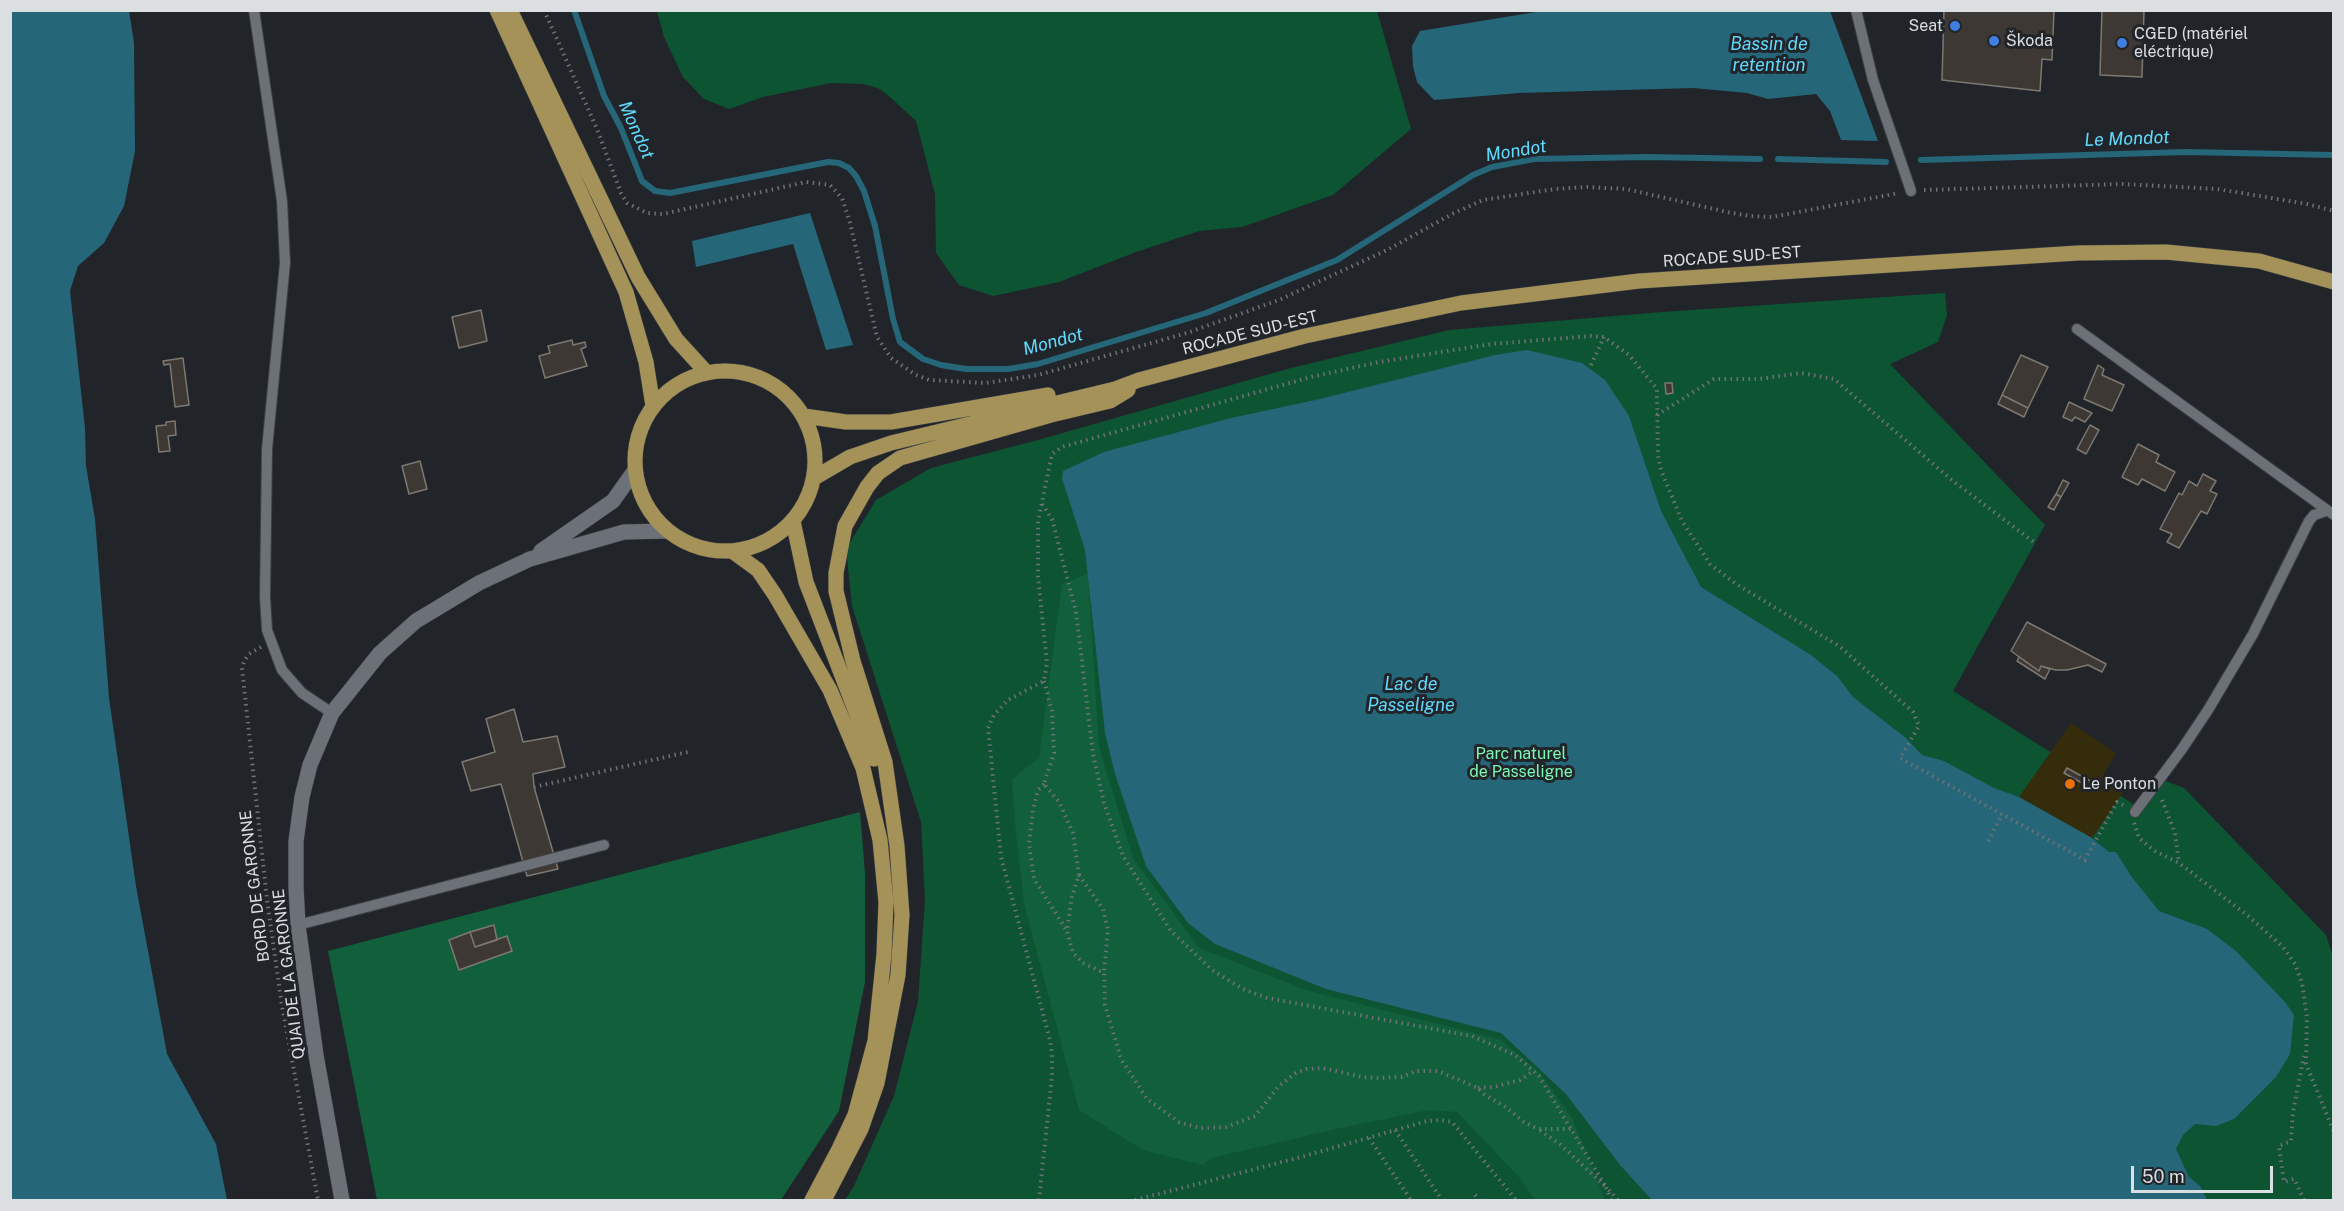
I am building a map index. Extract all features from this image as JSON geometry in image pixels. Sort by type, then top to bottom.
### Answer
[{"type":"main road","points":[[497,10],[626,292],[646,362],[653,406]]},
{"type":"main road","points":[[510,10],[638,277],[676,339],[707,373]]},
{"type":"main road","name":"ROCADE SUD-EST","points":[[814,478],[850,457],[891,443],[1115,389],[1140,380],[1305,336],[1461,303],[1639,281],[2078,253],[2166,252],[2259,261],[2334,282]]},
{"type":"main road","points":[[735,372],[762,379],[786,394],[804,416],[814,446],[814,478],[807,501],[793,521],[775,536],[755,546],[732,551],[709,550],[687,543],[668,531],[652,513],[641,493],[635,470],[636,448],[642,426],[653,406],[668,391],[687,380],[707,373],[735,372]]},
{"type":"main road","points":[[824,1200],[861,1129],[878,1083],[898,975],[903,915],[897,846],[885,762],[853,661],[836,591],[836,573],[845,526],[867,487],[878,473],[900,458],[1051,415],[1110,401],[1140,380]]},
{"type":"main road","name":"ROCADE SUD-EST","points":[[804,416],[846,422],[891,422],[1140,380]]},
{"type":"main road","points":[[793,521],[806,582],[875,762],[897,846]]},
{"type":"main road","points":[[732,551],[758,570],[830,690],[863,768],[880,840],[886,902],[885,954],[875,1041],[855,1115],[812,1200]]},
{"type":"street","name":"QUAI DE LA GARONNE","points":[[530,559],[613,501],[635,470]]},
{"type":"street","name":"QUAI DE LA GARONNE","points":[[342,1200],[315,1055],[298,925],[296,840],[302,797],[310,765],[332,713],[380,653],[416,621],[479,583],[530,559],[624,532],[668,531]]},
{"type":"lane","points":[[254,10],[282,201],[285,263],[267,448],[265,597],[267,630],[282,670],[302,693],[332,713]]},
{"type":"lane","points":[[1856,10],[1873,80],[1910,187]]},
{"type":"lane","points":[[2077,328],[2330,513]]},
{"type":"lane","points":[[2135,812],[2182,749],[2247,644],[2309,521],[2314,515],[2330,513]]},
{"type":"lane","points":[[298,925],[604,845]]},
{"type":"path","points":[[544,10],[627,203],[647,213],[663,214],[806,182],[830,185],[842,198],[877,337],[891,358],[916,375],[929,380],[986,383],[1038,375],[1187,333],[1279,300],[1387,250],[1483,200],[1555,189],[1587,187],[1626,189],[1727,212],[1773,217],[1910,187],[2122,184],[2217,189],[2307,204],[2334,212]]},
{"type":"path","points":[[1104,973],[1083,963],[1073,953],[1067,931],[1034,879],[1029,844],[1038,790],[1044,784],[1054,753],[1052,711],[1044,681],[1047,663],[1036,542],[1052,454],[1062,447],[1311,377],[1379,362],[1491,344],[1591,336],[1604,337],[1629,355],[1657,389],[1656,416],[1661,470],[1682,521],[1710,564],[1736,584],[1839,646],[1913,712],[1918,726],[1900,758],[2085,860],[2118,802],[2135,812],[2134,827],[2139,838],[2155,851],[2179,863],[2247,915],[2283,947],[2295,964],[2302,983],[2307,1018],[2305,1051],[2293,1112],[2291,1141],[2279,1146],[2284,1182],[2294,1179],[2304,1200]]},
{"type":"path","points":[[1591,365],[1604,337]]},
{"type":"path","points":[[1656,416],[1714,379],[1759,379],[1801,373],[1834,379],[1953,481],[2036,543]]},
{"type":"path","points":[[1042,504],[1052,519],[1076,612],[1097,780],[1123,856],[1171,931],[1206,965],[1243,989],[1267,998],[1472,1036],[1515,1054],[1550,1092],[1606,1186],[1611,1200]]},
{"type":"path","name":"BORD DE GARONNE","points":[[260,637],[261,647],[249,654],[242,668],[267,900],[282,1006],[318,1200]]},
{"type":"path","points":[[1039,1200],[1052,1076],[1052,1053],[1001,857],[988,746],[990,722],[1008,700],[1028,692],[1044,681]]},
{"type":"path","points":[[534,787],[692,751]]},
{"type":"path","points":[[2155,783],[2175,833],[2179,863]]},
{"type":"path","points":[[1044,784],[1059,802],[1073,833],[1079,875],[1072,896],[1067,931]]},
{"type":"path","points":[[1988,841],[2002,816]]},
{"type":"path","points":[[1079,875],[1103,909],[1108,930],[1104,973],[1105,1005],[1122,1059],[1147,1099],[1179,1122],[1200,1128],[1226,1127],[1256,1116],[1279,1086],[1296,1073],[1306,1069],[1323,1068],[1362,1077],[1379,1078],[1402,1077],[1416,1071],[1438,1071],[1478,1088],[1524,1122],[1562,1145],[1618,1200]]},
{"type":"path","points":[[2305,1051],[2306,1064],[2334,1132]]},
{"type":"path","points":[[1478,1088],[1494,1087],[1520,1080],[1533,1071]]},
{"type":"path","points":[[1135,1200],[1427,1121],[1452,1122],[1516,1200]]},
{"type":"path","points":[[1538,1129],[1572,1129]]},
{"type":"path","points":[[1395,1130],[1442,1200]]},
{"type":"path","points":[[1369,1138],[1411,1200]]},
{"type":"path","points":[[1475,1196],[1479,1200]]},
{"type":"green space","points":[[657,11],[1377,11],[1411,129],[1333,195],[1242,227],[1199,231],[1136,252],[1059,282],[993,296],[959,285],[936,253],[935,194],[916,121],[891,98],[880,89],[864,84],[831,83],[763,97],[729,109],[704,99],[683,77],[664,37]]},
{"type":"green space","name":"Parc naturel de Passeligne","points":[[1945,293],[1947,315],[1938,342],[1890,364],[2045,525],[1953,691],[2143,810],[2163,780],[2184,788],[2326,935],[2333,957],[2333,1200],[845,1200],[854,1186],[894,1096],[918,1002],[925,900],[921,822],[852,606],[846,549],[876,500],[931,468],[1291,368],[1449,330],[1662,312]]},
{"type":"green space","points":[[1088,574],[1099,747],[1133,858],[1199,948],[1309,991],[1501,1040],[1539,1072],[1572,1118],[1605,1200],[1535,1200],[1518,1176],[1457,1112],[1428,1110],[1341,1128],[1211,1158],[1203,1165],[1143,1150],[1079,1110],[1024,904],[1012,779],[1039,758],[1062,584]]},
{"type":"green space","points":[[860,812],[865,873],[865,982],[839,1111],[781,1200],[377,1200],[328,951]]},
{"type":"sand","name":"Le Ponton","points":[[2071,723],[2116,753],[2103,775],[2123,793],[2092,838],[2019,797]]},
{"type":"water","points":[[10,11],[129,11],[134,43],[135,151],[124,206],[104,243],[78,266],[70,291],[85,428],[86,466],[95,519],[109,698],[136,886],[167,1054],[216,1144],[227,1200],[11,1200]]},
{"type":"water","name":"Bassin de retention","points":[[1542,11],[1830,11],[1878,141],[1841,140],[1830,111],[1816,94],[1768,99],[1747,93],[1693,88],[1519,93],[1434,100],[1417,82],[1412,46],[1420,31]]},
{"type":"water","points":[[810,213],[853,345],[826,350],[793,244],[696,267],[692,241]]},
{"type":"water","name":"Lac de Passeligne","points":[[1527,350],[1582,363],[1605,380],[1629,416],[1661,511],[1701,587],[1811,655],[1837,676],[1853,697],[1906,738],[1922,755],[1944,761],[1994,788],[2019,797],[2092,838],[2109,852],[2116,852],[2131,876],[2159,911],[2207,929],[2236,951],[2285,1002],[2294,1015],[2290,1054],[2276,1077],[2234,1119],[2216,1126],[2195,1124],[2183,1135],[2176,1149],[2189,1177],[2200,1186],[2207,1200],[1652,1200],[1620,1165],[1566,1094],[1501,1033],[1326,989],[1215,944],[1188,923],[1146,866],[1115,774],[1105,733],[1085,550],[1062,478],[1063,471],[1104,452],[1231,418],[1320,399],[1495,355]]},
{"type":"building","points":[[1944,10],[2054,10],[2052,60],[2042,59],[2040,91],[1942,80]]},
{"type":"building","name":"CGED (matériel eléctrique)","points":[[2102,10],[2144,10],[2142,77],[2100,75]]},
{"type":"building","points":[[481,310],[487,341],[459,348],[452,317]]},
{"type":"building","points":[[572,340],[573,345],[585,342],[586,347],[581,349],[587,366],[545,378],[539,356],[550,353],[548,346]]},
{"type":"building","points":[[2021,355],[2048,367],[2028,408],[2002,395]]},
{"type":"building","points":[[183,358],[189,405],[175,407],[170,364],[164,365],[163,361]]},
{"type":"building","points":[[2098,365],[2104,369],[2102,375],[2124,385],[2112,411],[2084,399]]},
{"type":"building","points":[[1665,383],[1672,383],[1673,393],[1666,394]]},
{"type":"building","points":[[2002,395],[2028,408],[2024,417],[1998,404]]},
{"type":"building","points":[[2069,402],[2092,413],[2085,422],[2075,417],[2072,421],[2063,417]]},
{"type":"building","points":[[175,421],[176,435],[168,436],[170,451],[159,452],[156,426]]},
{"type":"building","points":[[2090,425],[2099,430],[2086,454],[2077,449]]},
{"type":"building","points":[[2138,444],[2159,455],[2156,462],[2175,472],[2165,491],[2142,479],[2138,485],[2122,477]]},
{"type":"building","points":[[420,461],[427,489],[409,494],[402,466]]},
{"type":"building","points":[[2203,474],[2216,481],[2210,491],[2217,494],[2207,514],[2201,511],[2179,548],[2167,542],[2172,534],[2160,529],[2179,493],[2182,495],[2189,481],[2197,486]]},
{"type":"building","points":[[2063,480],[2069,483],[2061,497],[2056,494]]},
{"type":"building","points":[[2056,494],[2061,497],[2054,510],[2048,507]]},
{"type":"building","points":[[2027,622],[2106,664],[2102,672],[2088,665],[2067,670],[2041,666],[2039,671],[2011,651]]},
{"type":"building","points":[[2019,657],[2039,671],[2041,666],[2050,669],[2045,679],[2017,661]]},
{"type":"building","points":[[514,709],[523,742],[557,736],[565,767],[533,774],[534,787],[558,869],[527,876],[501,784],[471,791],[462,762],[495,752],[486,719]]},
{"type":"building","points":[[2067,768],[2085,778],[2082,783],[2064,773]]},
{"type":"building","points":[[2085,778],[2094,783],[2091,788],[2082,783]]},
{"type":"building","points":[[494,925],[497,940],[475,947],[470,932]]},
{"type":"building","points":[[470,932],[475,947],[507,936],[512,951],[459,970],[449,940]]},
{"type":"waterway","name":"Mondot","points":[[574,10],[604,96],[621,128],[642,181],[655,191],[670,193],[828,162],[839,163],[849,168],[864,191],[875,226],[893,319],[900,342],[923,359],[966,369],[1008,369],[1038,364],[1206,313],[1337,260],[1473,175],[1492,167],[1534,159],[1646,157],[1760,159]]},
{"type":"waterway","name":"Le Mondot","points":[[1921,160],[2185,152],[2334,155]]},
{"type":"waterway","points":[[1778,159],[1886,162]]},
{"type":"place","name":"Seat","points":[[1955,26]]},
{"type":"place","name":"Škoda","points":[[1994,41]]},
{"type":"place","name":"CGED (matériel eléctrique)","points":[[2122,43]]},
{"type":"place","name":"Le Ponton","points":[[2070,784]]}]
